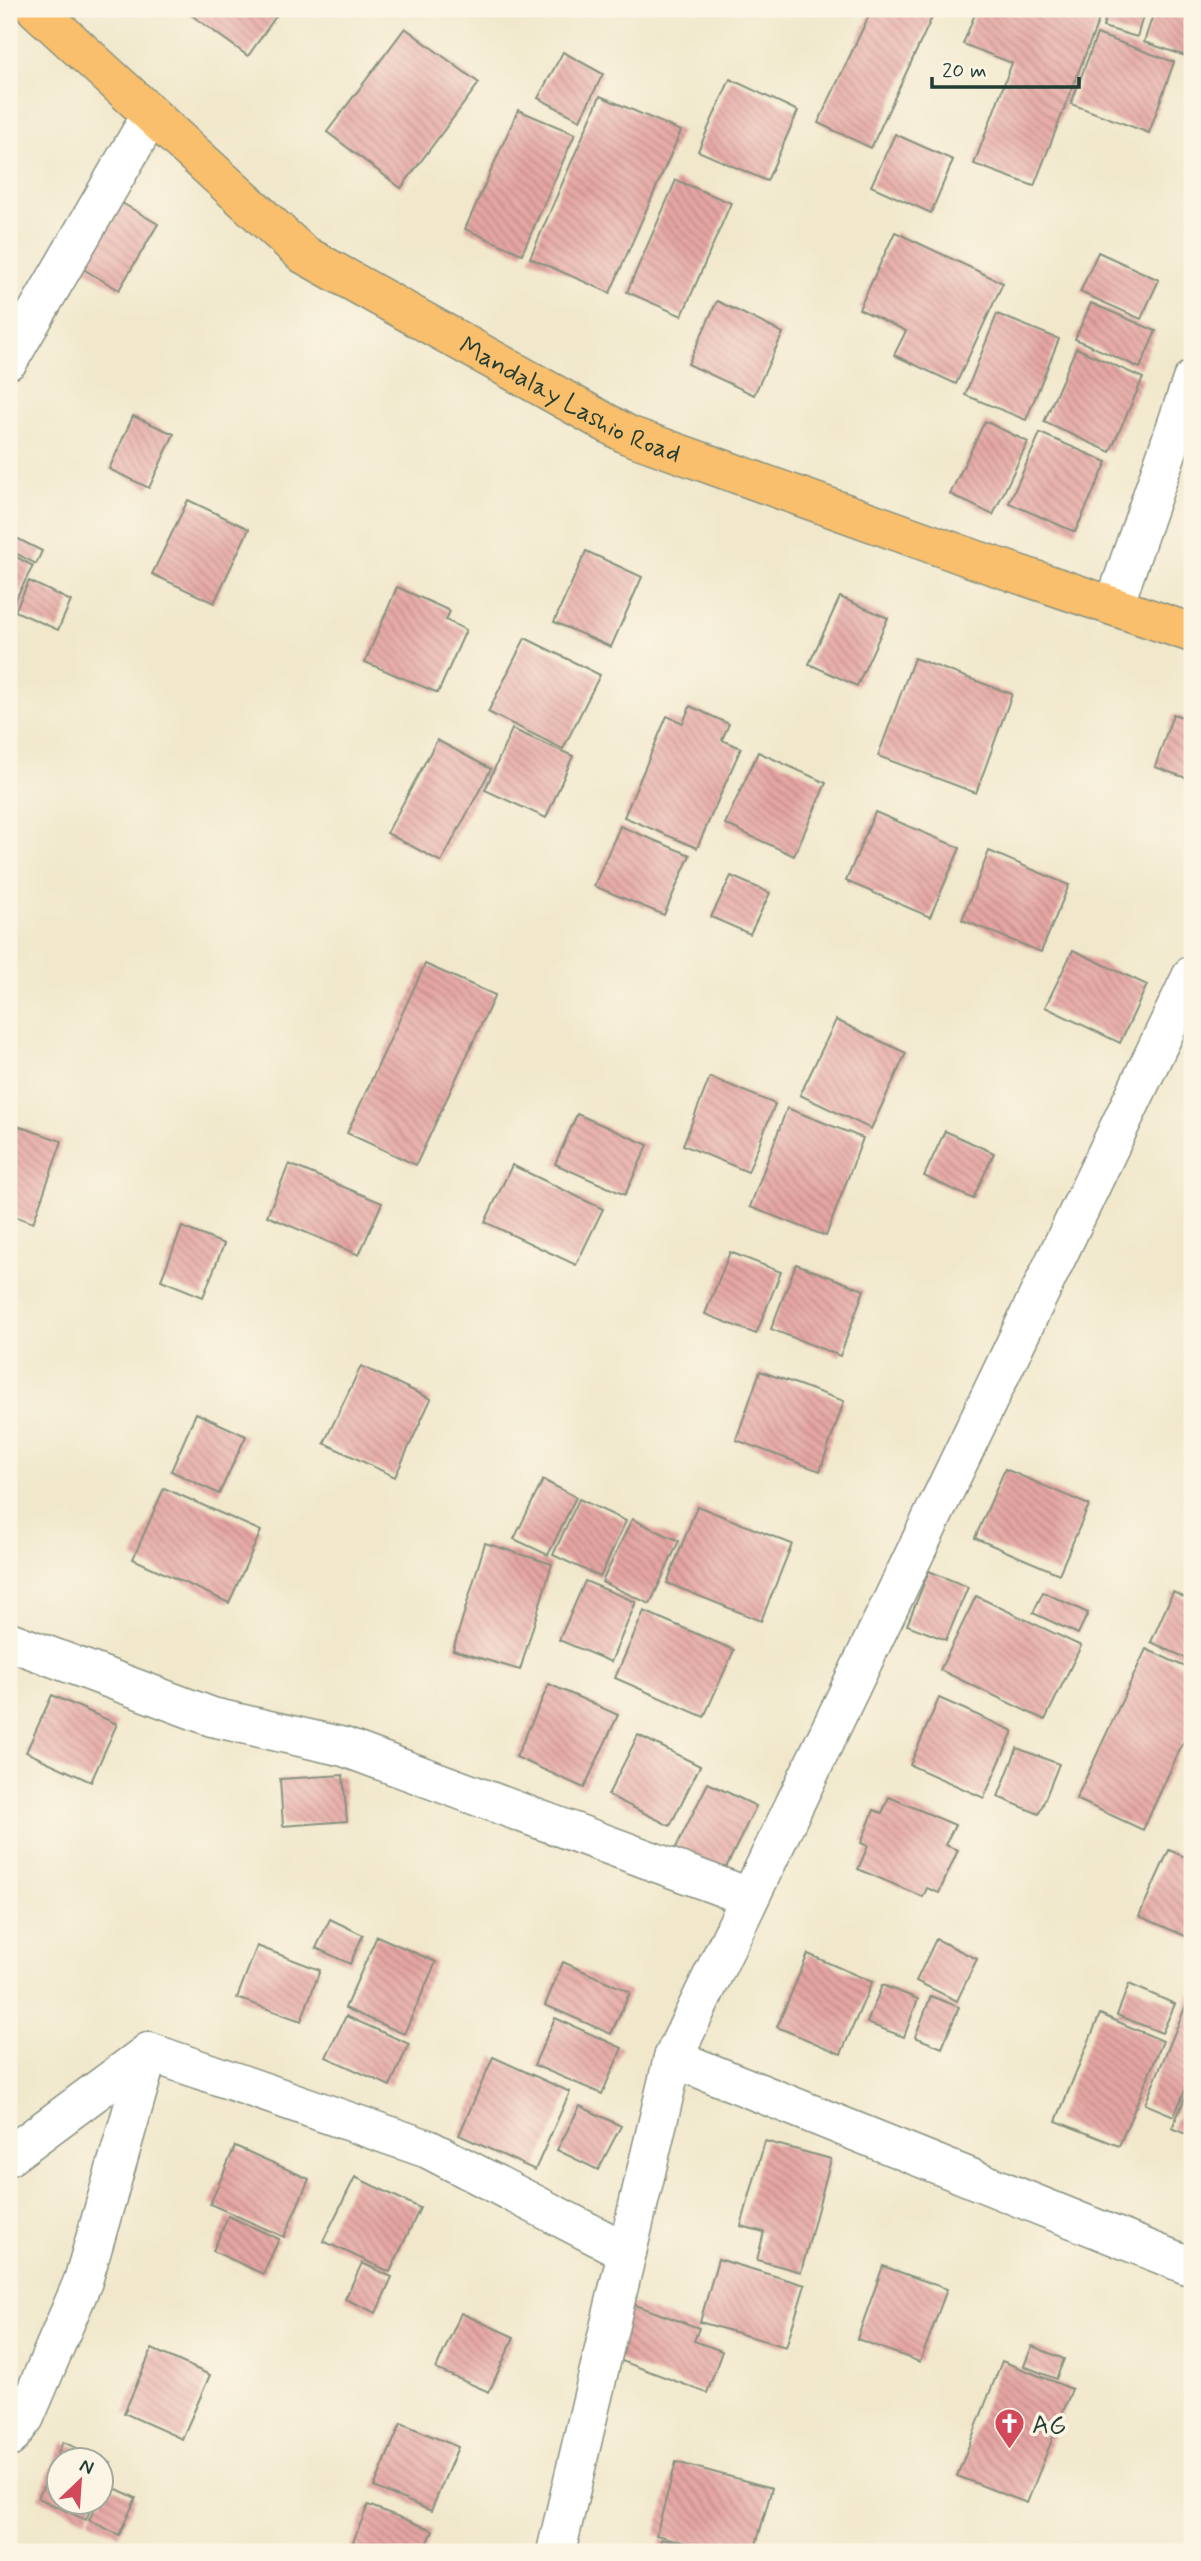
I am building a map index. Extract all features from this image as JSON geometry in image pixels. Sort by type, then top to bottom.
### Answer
[{"type":"highway","name":"Mandalay Lashio Road","points":[[36,9],[303,254],[628,435],[1192,633]]},
{"type":"street","points":[[9,360],[151,115]]},
{"type":"street","points":[[1114,606],[1192,380]]},
{"type":"street","points":[[556,2552],[673,2058],[1192,975]]},
{"type":"street","points":[[9,1641],[212,1717],[344,1747],[749,1897]]},
{"type":"street","points":[[149,2052],[428,2149],[627,2252]]},
{"type":"street","points":[[9,2156],[149,2052]]},
{"type":"street","points":[[9,2438],[25,2417],[83,2281],[149,2052]]},
{"type":"street","points":[[673,2058],[1192,2267]]},
{"type":"building","points":[[183,9],[281,9],[248,56]]},
{"type":"building","points":[[872,9],[936,9],[871,148],[818,123]]},
{"type":"building","points":[[977,9],[1103,9],[1034,186],[974,164],[1012,63],[963,44]]},
{"type":"building","points":[[1108,9],[1145,9],[1137,37],[1103,27]]},
{"type":"building","points":[[1155,9],[1192,9],[1192,58],[1144,42]]},
{"type":"building","points":[[405,28],[479,83],[401,188],[327,132]]},
{"type":"building","points":[[1097,34],[1174,62],[1149,133],[1071,104]]},
{"type":"building","points":[[563,52],[603,74],[580,120],[538,98]]},
{"type":"building","points":[[730,79],[798,111],[767,181],[698,151]]},
{"type":"building","points":[[600,96],[681,131],[610,293],[530,258]]},
{"type":"building","points":[[518,110],[575,134],[522,254],[465,229]]},
{"type":"building","points":[[895,134],[953,160],[931,213],[871,186]]},
{"type":"building","points":[[676,180],[731,203],[682,316],[627,292]]},
{"type":"building","points":[[122,203],[158,224],[119,290],[83,269]]},
{"type":"building","points":[[895,232],[1003,283],[956,384],[894,355],[906,331],[859,309]]},
{"type":"building","points":[[1098,252],[1159,280],[1141,319],[1080,292]]},
{"type":"building","points":[[717,301],[783,333],[754,395],[688,364]]},
{"type":"building","points":[[1091,303],[1156,331],[1140,368],[1075,339]]},
{"type":"building","points":[[997,314],[1059,339],[1026,420],[965,395]]},
{"type":"building","points":[[1076,348],[1143,378],[1110,452],[1044,422]]},
{"type":"building","points":[[133,416],[174,434],[149,488],[109,469]]},
{"type":"building","points":[[985,421],[1028,442],[993,515],[950,494]]},
{"type":"building","points":[[1040,433],[1107,462],[1075,532],[1009,503]]},
{"type":"building","points":[[188,500],[249,529],[214,603],[152,574]]},
{"type":"building","points":[[10,535],[42,551],[36,564],[9,550]]},
{"type":"building","points":[[586,551],[642,577],[611,647],[554,622]]},
{"type":"building","points":[[9,553],[33,566],[12,606],[9,604]]},
{"type":"building","points":[[29,581],[71,601],[58,630],[15,611]]},
{"type":"building","points":[[397,587],[450,611],[446,620],[466,630],[438,693],[365,662]]},
{"type":"building","points":[[840,597],[888,618],[857,686],[809,664]]},
{"type":"building","points":[[525,638],[600,675],[563,749],[488,712]]},
{"type":"building","points":[[914,658],[1012,694],[976,793],[878,756]]},
{"type":"building","points":[[690,706],[729,724],[722,740],[741,748],[697,848],[624,817],[667,716],[683,723]]},
{"type":"building","points":[[1173,714],[1192,720],[1192,780],[1155,767]]},
{"type":"building","points":[[512,729],[573,756],[546,818],[485,790]]},
{"type":"building","points":[[437,740],[491,769],[441,862],[387,833]]},
{"type":"building","points":[[758,752],[826,783],[794,856],[725,824]]},
{"type":"building","points":[[875,812],[960,848],[930,917],[846,881]]},
{"type":"building","points":[[620,826],[690,855],[664,915],[594,886]]},
{"type":"building","points":[[989,851],[1069,885],[1041,952],[962,920]]},
{"type":"building","points":[[731,876],[770,893],[750,934],[711,917]]},
{"type":"building","points":[[1073,950],[1147,985],[1120,1043],[1045,1007]]},
{"type":"building","points":[[425,964],[495,995],[416,1165],[347,1133]]},
{"type":"building","points":[[836,1020],[906,1053],[871,1129],[800,1095]]},
{"type":"building","points":[[710,1077],[775,1104],[748,1172],[683,1145]]},
{"type":"building","points":[[787,1108],[863,1138],[826,1236],[750,1207]]},
{"type":"building","points":[[577,1114],[648,1145],[625,1195],[555,1164]]},
{"type":"building","points":[[9,1123],[62,1141],[33,1223],[9,1214]]},
{"type":"building","points":[[945,1131],[994,1153],[973,1199],[924,1176]]},
{"type":"building","points":[[289,1164],[382,1203],[359,1255],[267,1216]]},
{"type":"building","points":[[512,1165],[603,1209],[576,1265],[485,1222]]},
{"type":"building","points":[[182,1227],[224,1244],[203,1297],[161,1280]]},
{"type":"building","points":[[730,1252],[781,1272],[756,1334],[705,1314]]},
{"type":"building","points":[[796,1264],[864,1290],[840,1356],[771,1329]]},
{"type":"building","points":[[361,1366],[431,1399],[395,1477],[324,1443]]},
{"type":"building","points":[[760,1371],[844,1401],[820,1471],[736,1440]]},
{"type":"building","points":[[196,1413],[246,1436],[219,1494],[171,1471]]},
{"type":"building","points":[[1005,1469],[1089,1505],[1059,1574],[975,1538]]},
{"type":"building","points":[[543,1480],[576,1497],[548,1555],[514,1539]]},
{"type":"building","points":[[164,1488],[261,1531],[229,1603],[133,1559]]},
{"type":"building","points":[[579,1499],[626,1521],[600,1577],[553,1555]]},
{"type":"building","points":[[697,1506],[792,1544],[761,1621],[667,1583]]},
{"type":"building","points":[[632,1519],[679,1541],[650,1604],[602,1582]]},
{"type":"building","points":[[485,1543],[552,1564],[520,1670],[453,1650]]},
{"type":"building","points":[[929,1571],[968,1587],[946,1640],[907,1625]]},
{"type":"building","points":[[585,1581],[636,1602],[611,1662],[559,1640]]},
{"type":"building","points":[[1043,1592],[1088,1613],[1078,1634],[1033,1613]]},
{"type":"building","points":[[1173,1592],[1192,1601],[1192,1661],[1151,1642]]},
{"type":"building","points":[[976,1596],[1081,1646],[1045,1720],[940,1670]]},
{"type":"building","points":[[644,1611],[734,1650],[704,1717],[615,1678]]},
{"type":"building","points":[[1146,1649],[1192,1670],[1192,1723],[1143,1830],[1076,1799]]},
{"type":"building","points":[[549,1684],[618,1715],[584,1788],[516,1757]]},
{"type":"building","points":[[52,1695],[117,1724],[91,1782],[26,1752]]},
{"type":"building","points":[[939,1698],[1013,1731],[984,1798],[910,1765]]},
{"type":"building","points":[[638,1735],[700,1766],[670,1826],[608,1795]]},
{"type":"building","points":[[1017,1748],[1059,1764],[1039,1814],[998,1797]]},
{"type":"building","points":[[343,1775],[347,1821],[283,1826],[280,1779]]},
{"type":"building","points":[[708,1783],[756,1806],[722,1876],[673,1853]]},
{"type":"building","points":[[889,1797],[955,1825],[945,1845],[958,1850],[939,1893],[927,1888],[923,1897],[858,1869],[868,1846],[861,1843],[874,1810],[882,1813]]},
{"type":"building","points":[[1169,1850],[1192,1860],[1192,1939],[1139,1916]]},
{"type":"building","points":[[330,1919],[363,1935],[350,1964],[316,1948]]},
{"type":"building","points":[[377,1936],[436,1962],[404,2034],[345,2008]]},
{"type":"building","points":[[936,1939],[977,1959],[957,2001],[916,1981]]},
{"type":"building","points":[[257,1946],[320,1970],[301,2021],[237,1998]]},
{"type":"building","points":[[808,1954],[872,1982],[841,2054],[777,2027]]},
{"type":"building","points":[[563,1962],[630,1992],[611,2034],[545,2005]]},
{"type":"building","points":[[1129,1984],[1175,2004],[1162,2033],[1117,2015]]},
{"type":"building","points":[[882,1985],[918,1999],[904,2037],[867,2023]]},
{"type":"building","points":[[1192,1991],[1192,2074],[1174,2116],[1145,2104]]},
{"type":"building","points":[[931,1996],[959,2007],[942,2048],[915,2037]]},
{"type":"building","points":[[1100,2014],[1163,2041],[1119,2146],[1056,2121]]},
{"type":"building","points":[[346,2016],[409,2044],[390,2086],[326,2057]]},
{"type":"building","points":[[555,2018],[622,2048],[602,2094],[534,2065]]},
{"type":"building","points":[[493,2057],[570,2092],[535,2170],[459,2135]]},
{"type":"building","points":[[1192,2082],[1192,2137],[1172,2128]]},
{"type":"building","points":[[580,2106],[621,2126],[598,2170],[557,2150]]},
{"type":"building","points":[[765,2141],[831,2159],[801,2272],[757,2260],[764,2232],[741,2226]]},
{"type":"building","points":[[235,2146],[309,2179],[284,2237],[210,2204]]},
{"type":"building","points":[[355,2177],[420,2208],[390,2272],[323,2241]]},
{"type":"building","points":[[228,2216],[279,2239],[263,2274],[213,2251]]},
{"type":"building","points":[[718,2259],[805,2285],[786,2347],[700,2322]]},
{"type":"building","points":[[362,2263],[392,2277],[376,2313],[345,2299]]},
{"type":"building","points":[[883,2266],[947,2289],[920,2362],[857,2339]]},
{"type":"building","points":[[630,2303],[699,2328],[694,2341],[722,2351],[707,2393],[611,2357]]},
{"type":"building","points":[[461,2313],[514,2337],[489,2392],[436,2369]]},
{"type":"building","points":[[1032,2346],[1064,2359],[1056,2379],[1024,2366]]},
{"type":"building","points":[[152,2349],[210,2375],[182,2439],[124,2413]]},
{"type":"building","points":[[1002,2361],[1072,2389],[1027,2503],[957,2476]]},
{"type":"building","points":[[401,2423],[458,2447],[431,2511],[374,2487]]},
{"type":"building","points":[[676,2462],[772,2488],[754,2552],[720,2552],[656,2535]]},
{"type":"building","points":[[46,2480],[46,2502],[38,2498]]},
{"type":"building","points":[[116,2489],[136,2498],[119,2535],[89,2520],[91,2516],[116,2516]]},
{"type":"building","points":[[368,2505],[433,2530],[424,2552],[349,2552]]},
{"type":"building","points":[[661,2539],[708,2551],[708,2552],[658,2552]]},
{"type":"place","name":"AG","points":[[1009,2451]]}]
